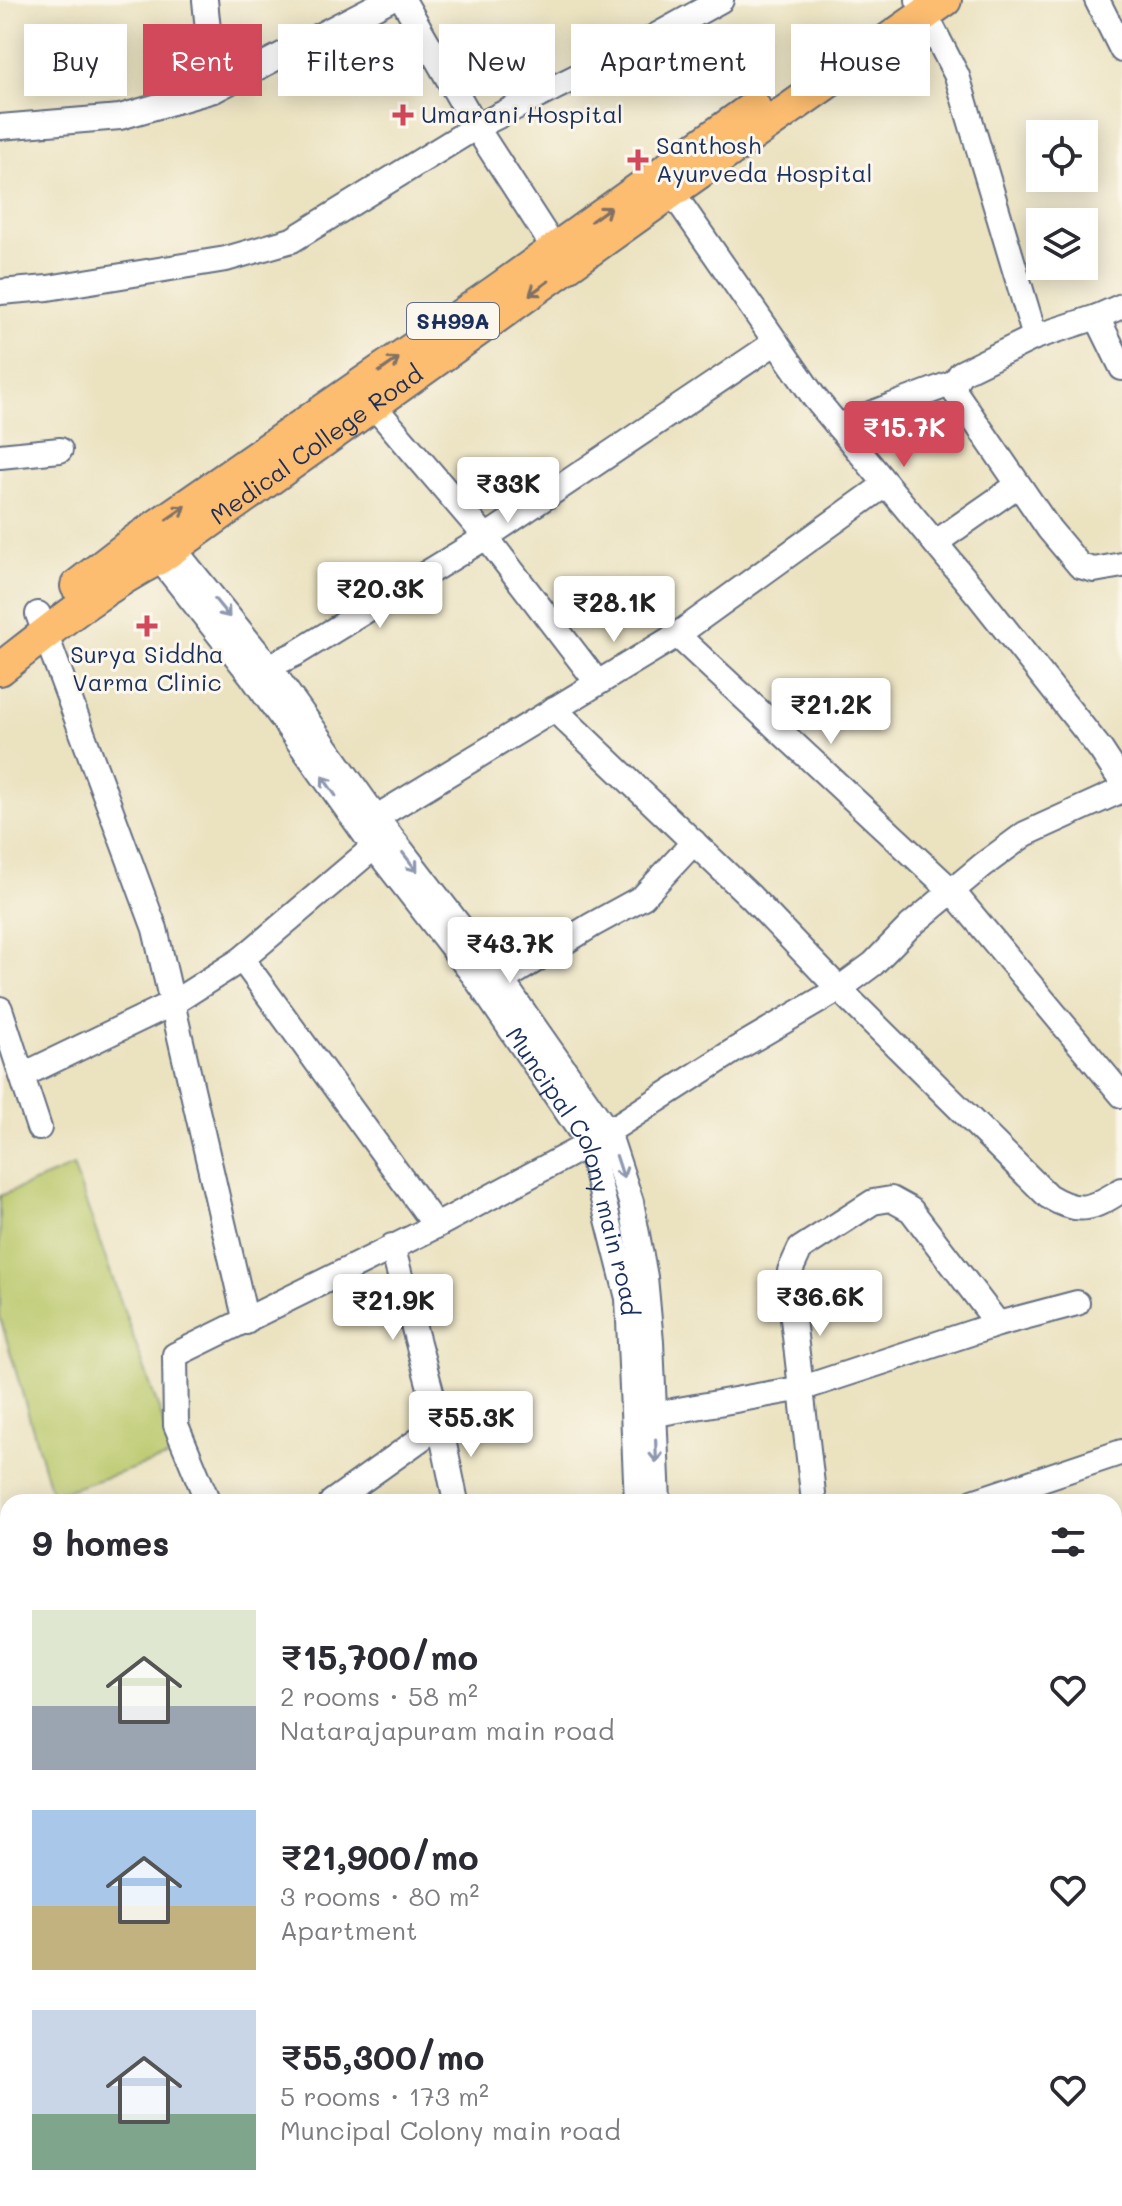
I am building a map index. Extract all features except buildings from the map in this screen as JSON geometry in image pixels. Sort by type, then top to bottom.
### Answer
[{"type":"main road","name":"Medical College Road","points":[[156,548],[373,405],[665,182],[924,3]]},
{"type":"main road","name":"Medical College Road","points":[[0,642],[42,623],[141,567],[156,548],[554,248],[665,182]]},
{"type":"main road","name":"Medical College Road","points":[[0,669],[42,623]]},
{"type":"street","points":[[205,0],[207,24]]},
{"type":"street","points":[[262,65],[388,0]]},
{"type":"street","points":[[403,0],[476,127],[554,248]]},
{"type":"street","points":[[0,292],[48,288],[226,259],[292,240],[476,127],[636,47],[721,0]]},
{"type":"street","points":[[1097,0],[1122,50]]},
{"type":"street","points":[[924,3],[957,76],[1035,337]]},
{"type":"street","points":[[0,127],[120,117],[193,96]]},
{"type":"street","points":[[665,182],[838,426],[1101,750],[1122,782]]},
{"type":"street","points":[[1122,306],[1035,337],[961,373],[955,382],[955,392],[964,408],[1049,529],[1080,566],[1094,570],[1122,565]]},
{"type":"street","points":[[1097,317],[1122,368]]},
{"type":"street","points":[[260,671],[486,537],[776,342]]},
{"type":"street","points":[[838,426],[955,382]]},
{"type":"street","points":[[373,405],[486,537],[597,682]]},
{"type":"street","points":[[0,456],[60,450]]},
{"type":"street","points":[[23,1075],[173,1003],[242,959],[369,830],[554,709],[677,635],[886,484]]},
{"type":"street","points":[[935,543],[1018,485]]},
{"type":"street","name":"Muncipal Colony main road","points":[[156,548],[260,671],[369,830],[493,986],[599,1138],[628,1298],[644,1416],[638,1494]]},
{"type":"street","points":[[42,623],[155,929],[246,1322]]},
{"type":"street","points":[[677,635],[953,892],[1122,1095]]},
{"type":"street","points":[[554,709],[751,897],[839,989],[1048,1196],[1068,1209],[1090,1207],[1122,1190]]},
{"type":"street","points":[[205,1494],[176,1425],[175,1355],[436,1226],[599,1138],[738,1048],[839,989],[873,964],[910,926],[983,865],[1025,834],[1122,790]]},
{"type":"street","points":[[493,986],[643,897],[694,842]]},
{"type":"street","points":[[242,959],[436,1226]]},
{"type":"street","points":[[0,1009],[39,1128]]},
{"type":"street","points":[[813,1494],[792,1310],[790,1271],[800,1249],[873,1202],[891,1199],[911,1210],[998,1324]]},
{"type":"street","points":[[392,1246],[440,1425],[454,1494]]},
{"type":"street","points":[[657,1494],[644,1416],[803,1388],[998,1324],[1077,1303]]},
{"type":"street","points":[[343,1494],[440,1425]]},
{"type":"street","points":[[997,1494],[1122,1452]]},
{"type":"green space","points":[[73,1166],[175,1455],[52,1494],[0,1317],[0,1196]]},
{"type":"place","name":"Umarani Hospital","points":[[403,115]]},
{"type":"place","name":"Santhosh Ayurveda Hospital","points":[[638,160]]},
{"type":"place","name":"Surya Siddha Varma Clinic","points":[[147,626]]}]
